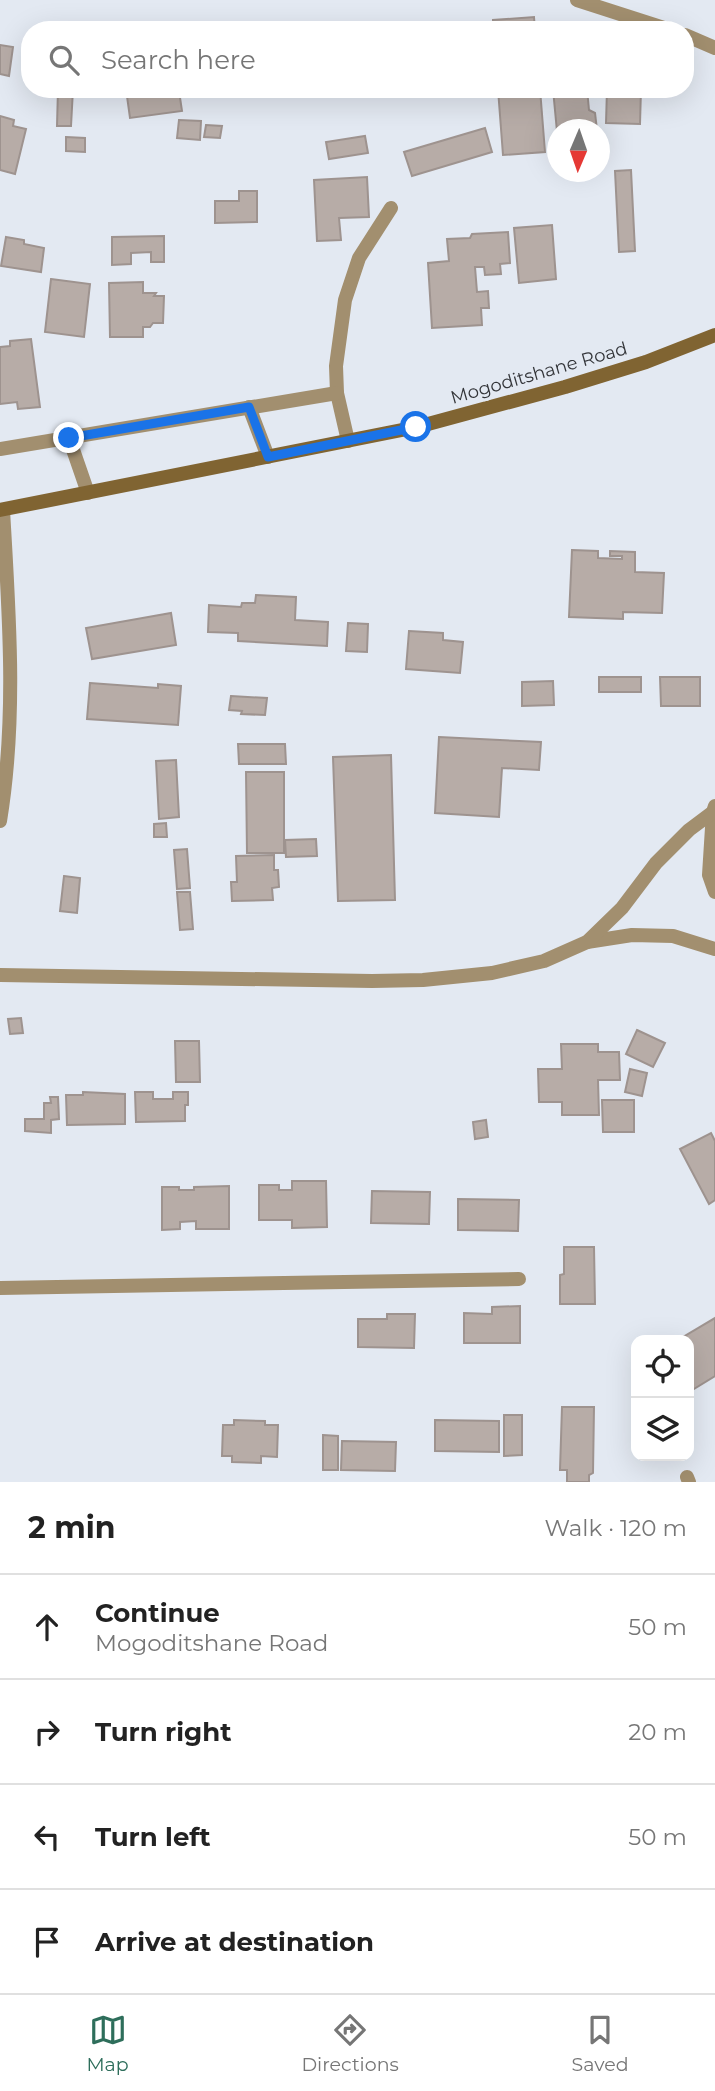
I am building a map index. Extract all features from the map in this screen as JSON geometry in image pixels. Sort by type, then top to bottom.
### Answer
[{"type":"main road","name":"Mogoditshane Road","points":[[1,510],[416,427],[565,387],[646,362],[715,335]]},
{"type":"street","points":[[577,0],[642,21]]},
{"type":"street","points":[[694,39],[715,48]]},
{"type":"street","points":[[348,441],[337,393],[336,366],[345,300],[359,258],[390,208]]},
{"type":"street","points":[[0,449],[337,393]]},
{"type":"street","points":[[249,407],[268,457]]},
{"type":"street","points":[[69,438],[88,493]]},
{"type":"street","points":[[0,821],[11,723],[11,670],[1,510]]},
{"type":"street","points":[[714,809],[709,875],[715,892]]},
{"type":"street","points":[[587,942],[622,908],[656,863],[714,809]]},
{"type":"street","points":[[0,975],[423,980],[492,974],[544,961],[587,942],[632,935],[673,936],[715,949]]},
{"type":"street","points":[[0,1288],[519,1279]]},
{"type":"building","points":[[534,17],[534,21],[493,21]]},
{"type":"building","points":[[0,45],[13,47],[9,76],[0,74]]},
{"type":"building","points":[[58,98],[73,98],[71,126],[57,126]]},
{"type":"building","points":[[127,98],[180,98],[182,111],[130,118]]},
{"type":"building","points":[[499,98],[541,98],[545,152],[503,155]]},
{"type":"building","points":[[554,98],[588,98],[589,110],[595,113],[596,119],[556,119]]},
{"type":"building","points":[[607,98],[641,98],[640,124],[610,123],[610,119],[606,119]]},
{"type":"building","points":[[0,116],[14,120],[13,126],[26,129],[15,174],[0,170]]},
{"type":"building","points":[[179,120],[201,121],[200,140],[177,138]]},
{"type":"building","points":[[206,125],[222,126],[220,138],[204,137]]},
{"type":"building","points":[[485,128],[492,152],[412,176],[404,152]]},
{"type":"building","points":[[365,136],[368,153],[329,159],[326,142]]},
{"type":"building","points":[[66,137],[85,138],[85,152],[66,151]]},
{"type":"building","points":[[631,170],[635,251],[619,252],[615,171]]},
{"type":"building","points":[[367,177],[369,217],[339,218],[341,240],[317,241],[314,180]]},
{"type":"building","points":[[239,191],[257,191],[257,222],[215,223],[215,201],[239,201]]},
{"type":"building","points":[[552,225],[556,279],[519,283],[514,228]]},
{"type":"building","points":[[508,232],[510,263],[500,264],[501,274],[485,275],[484,267],[475,267],[477,292],[488,291],[489,308],[481,308],[482,325],[432,328],[428,263],[449,261],[447,239],[470,238],[472,234]]},
{"type":"building","points":[[164,236],[164,262],[151,262],[151,252],[131,253],[131,264],[112,265],[112,237]]},
{"type":"building","points":[[6,237],[24,240],[24,244],[44,248],[41,272],[1,266]]},
{"type":"building","points":[[51,279],[90,284],[84,337],[45,332]]},
{"type":"building","points":[[143,282],[143,293],[164,296],[163,323],[143,327],[143,337],[110,337],[109,283]]},
{"type":"building","points":[[31,339],[40,407],[18,409],[17,402],[0,404],[0,347],[10,346],[10,341]]},
{"type":"building","points":[[572,550],[598,551],[598,558],[622,559],[622,556],[610,556],[610,551],[635,552],[635,572],[664,573],[662,613],[623,612],[623,619],[569,617]]},
{"type":"building","points":[[256,595],[296,597],[295,620],[328,622],[327,646],[238,641],[238,633],[208,632],[209,605],[241,607],[242,603],[255,603]]},
{"type":"building","points":[[171,613],[176,645],[92,659],[86,628]]},
{"type":"building","points":[[348,623],[368,624],[367,652],[346,651]]},
{"type":"building","points":[[409,631],[443,633],[443,640],[463,642],[460,673],[406,669]]},
{"type":"building","points":[[599,677],[641,677],[641,692],[599,692]]},
{"type":"building","points":[[660,677],[700,677],[700,706],[661,706]]},
{"type":"building","points":[[553,681],[554,705],[522,706],[522,682]]},
{"type":"building","points":[[90,683],[158,688],[158,684],[181,686],[178,725],[87,719]]},
{"type":"building","points":[[231,696],[267,698],[265,715],[241,714],[242,711],[229,710]]},
{"type":"building","points":[[439,737],[541,742],[539,770],[502,768],[499,817],[435,813]]},
{"type":"building","points":[[238,744],[285,744],[286,764],[239,764]]},
{"type":"building","points":[[391,755],[395,900],[338,901],[333,757]]},
{"type":"building","points":[[176,760],[179,817],[159,819],[156,761]]},
{"type":"building","points":[[246,772],[284,772],[284,853],[247,853]]},
{"type":"building","points":[[166,823],[167,837],[154,837],[154,824]]},
{"type":"building","points":[[316,839],[317,856],[286,857],[285,840]]},
{"type":"building","points":[[187,849],[190,888],[177,889],[174,850]]},
{"type":"building","points":[[274,855],[274,870],[278,870],[279,887],[272,888],[273,900],[232,901],[231,882],[237,882],[236,856]]},
{"type":"building","points":[[64,876],[80,878],[77,913],[60,911]]},
{"type":"building","points":[[177,892],[190,892],[193,929],[180,930]]},
{"type":"building","points":[[21,1018],[23,1033],[10,1034],[8,1019]]},
{"type":"building","points":[[637,1030],[665,1043],[653,1067],[626,1054]]},
{"type":"building","points":[[175,1041],[199,1041],[200,1082],[176,1082]]},
{"type":"building","points":[[561,1044],[598,1044],[598,1052],[619,1052],[620,1080],[598,1080],[599,1115],[562,1115],[562,1102],[539,1102],[538,1069],[562,1069]]},
{"type":"building","points":[[630,1069],[647,1073],[642,1096],[625,1092]]},
{"type":"building","points":[[83,1092],[125,1094],[125,1124],[67,1125],[66,1095],[83,1095]]},
{"type":"building","points":[[135,1092],[153,1092],[153,1099],[173,1099],[173,1092],[188,1092],[185,1121],[136,1122]]},
{"type":"building","points":[[50,1097],[58,1097],[59,1119],[51,1120],[51,1133],[25,1131],[25,1119],[44,1119],[44,1103],[51,1103]]},
{"type":"building","points":[[602,1100],[634,1100],[634,1132],[603,1132]]},
{"type":"building","points":[[486,1120],[488,1137],[475,1139],[473,1122]]},
{"type":"building","points":[[711,1133],[715,1141],[715,1200],[709,1204],[680,1149]]},
{"type":"building","points":[[292,1181],[326,1181],[327,1227],[292,1228],[292,1220],[259,1220],[259,1185],[279,1185],[279,1190],[292,1190]]},
{"type":"building","points":[[229,1186],[229,1229],[196,1229],[196,1221],[180,1222],[180,1229],[162,1230],[162,1187],[194,1190],[194,1187]]},
{"type":"building","points":[[372,1191],[430,1192],[429,1224],[371,1223]]},
{"type":"building","points":[[458,1199],[519,1200],[518,1231],[458,1230]]},
{"type":"building","points":[[564,1247],[594,1247],[595,1304],[560,1304]]},
{"type":"building","points":[[520,1306],[520,1343],[464,1343],[464,1313],[492,1314],[492,1307]]},
{"type":"building","points":[[387,1314],[415,1314],[414,1348],[358,1347],[358,1319],[387,1319]]},
{"type":"building","points":[[715,1318],[715,1376],[694,1389],[694,1335],[686,1335]]},
{"type":"building","points":[[562,1407],[594,1407],[593,1473],[589,1475],[589,1482],[567,1482],[567,1470],[560,1470]]},
{"type":"building","points":[[504,1415],[522,1415],[522,1455],[504,1456]]},
{"type":"building","points":[[234,1420],[265,1421],[265,1425],[278,1425],[277,1457],[261,1456],[261,1463],[232,1462],[232,1456],[222,1456],[223,1425],[234,1425]]},
{"type":"building","points":[[435,1420],[499,1421],[499,1452],[435,1451]]},
{"type":"building","points":[[323,1435],[338,1436],[338,1470],[323,1470]]},
{"type":"building","points":[[342,1441],[396,1442],[395,1471],[341,1470]]},
{"type":"route","points":[[69,438],[249,407],[268,457],[416,427]]}]
